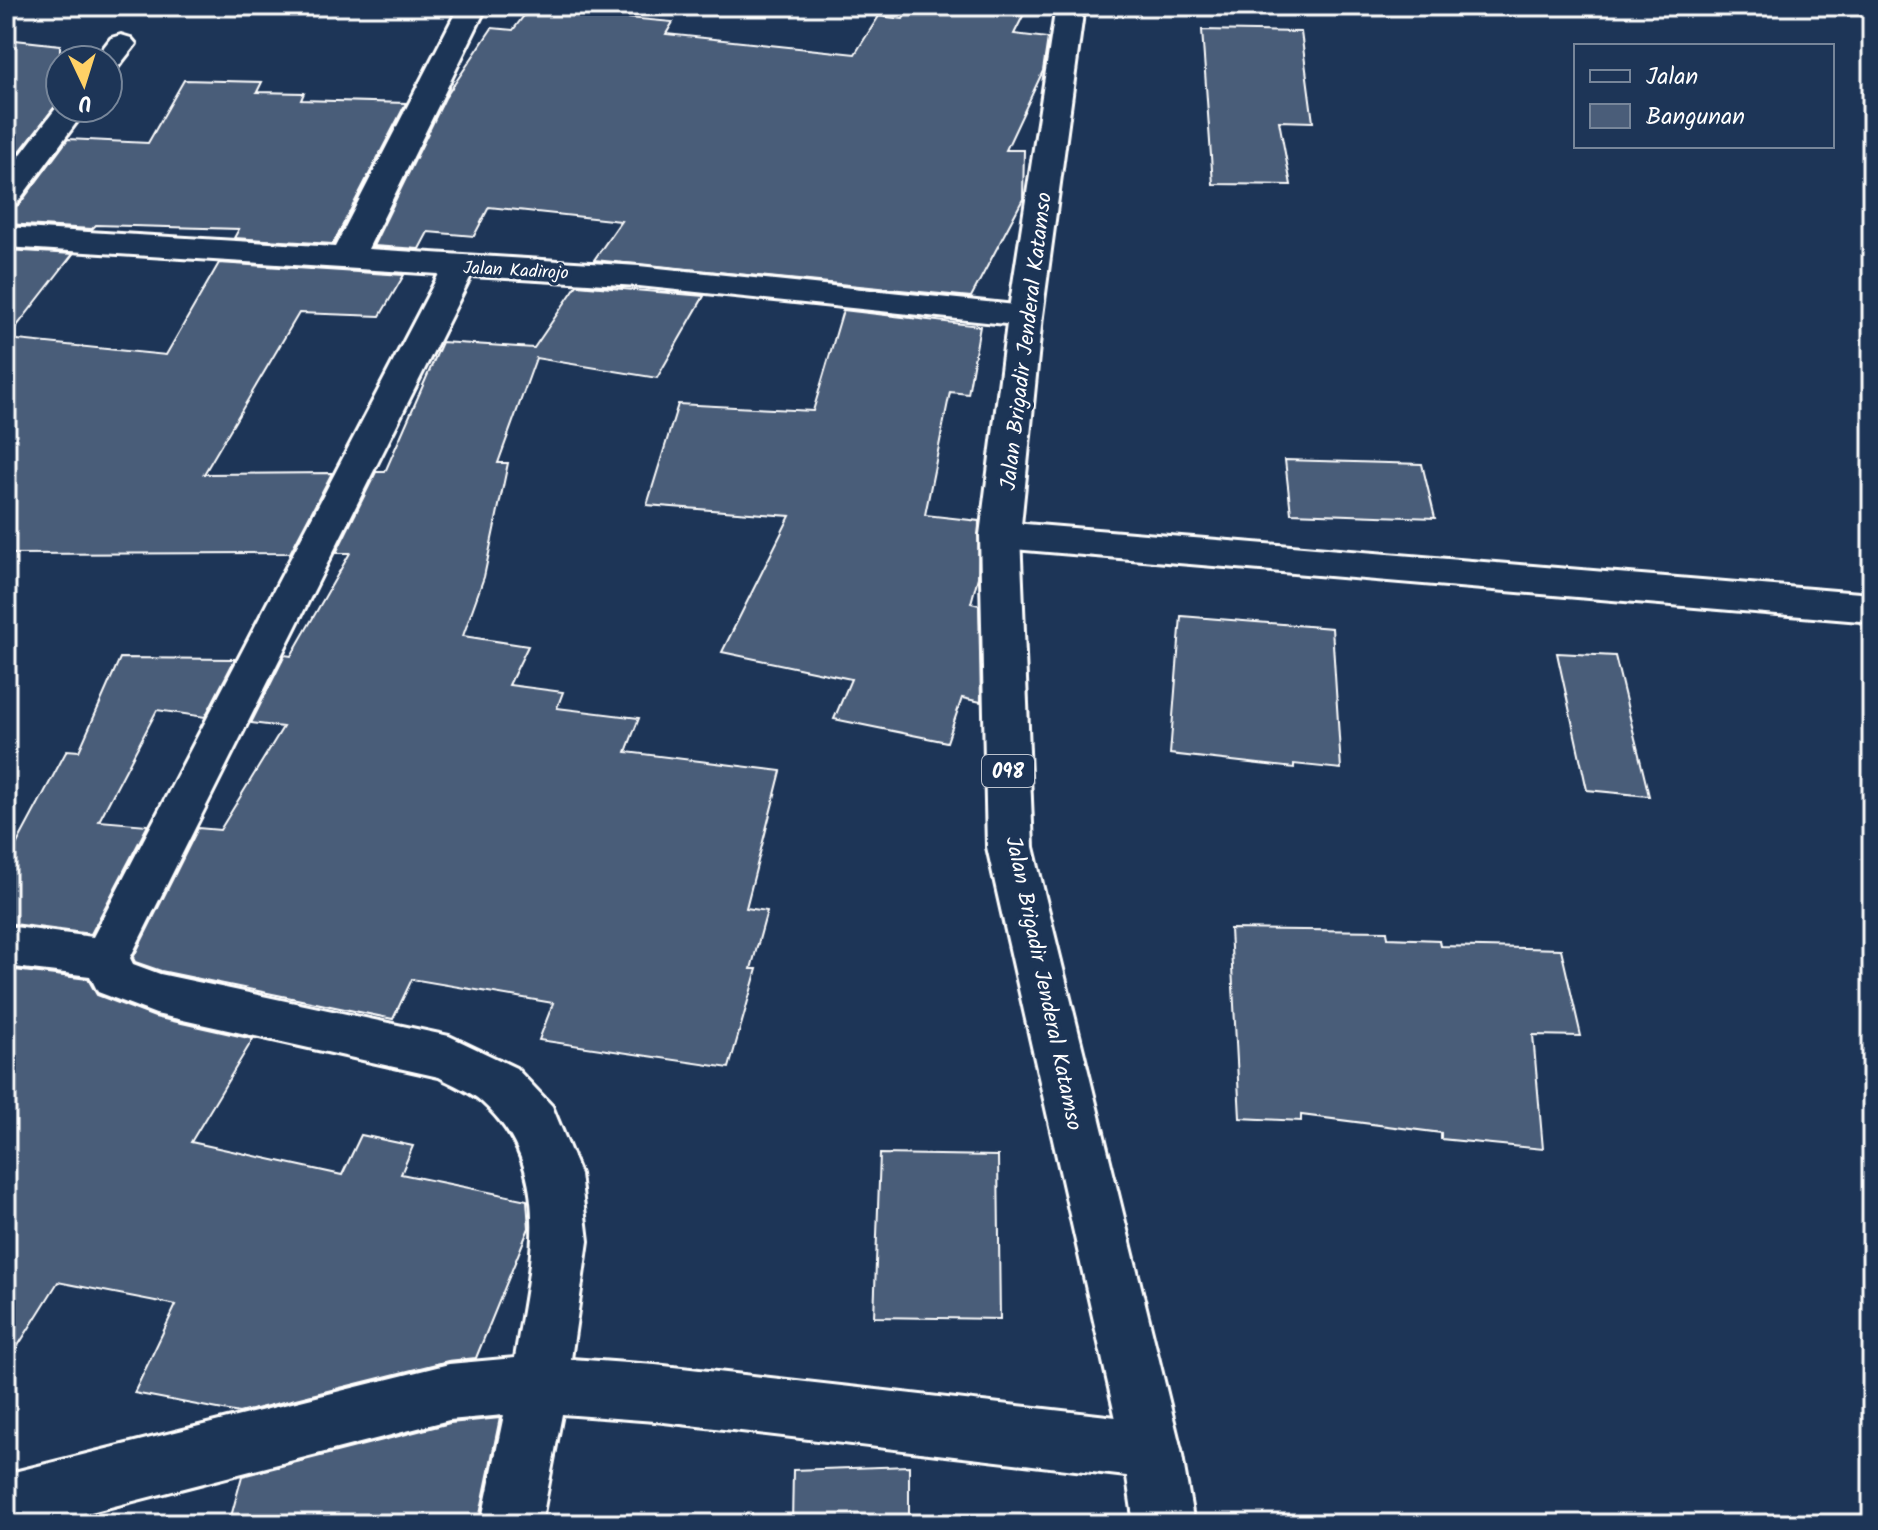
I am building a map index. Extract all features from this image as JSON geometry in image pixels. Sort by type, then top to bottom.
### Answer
[{"type":"street","points":[[347,257],[473,6]]},
{"type":"street","name":"Jalan Brigadir Jenderal Katamso","points":[[1070,6],[1025,316],[1000,535],[1010,847],[1152,1450],[1164,1524]]},
{"type":"street","points":[[6,196],[60,124]]},
{"type":"street","name":"Jalan Kadirojo","points":[[6,237],[668,279],[1025,316]]},
{"type":"street","points":[[106,958],[459,267]]},
{"type":"street","points":[[1000,535],[1872,608]]},
{"type":"street","points":[[6,946],[106,958]]},
{"type":"street","points":[[106,958],[115,978],[156,994],[449,1058],[498,1084],[534,1122],[554,1174],[561,1241],[539,1384],[511,1524]]},
{"type":"street","points":[[6,1504],[449,1392],[539,1384],[655,1393],[1152,1450]]},
{"type":"building","points":[[911,6],[1028,6],[1014,34],[1048,38],[1043,71],[1006,150],[1024,150],[1023,199],[971,297],[594,260],[621,221],[489,207],[474,236],[428,232],[419,249],[373,246],[445,98],[492,28],[513,30],[529,9],[673,22],[666,34],[855,54],[879,16],[903,19]]},
{"type":"building","points":[[1202,30],[1301,32],[1313,122],[1279,121],[1291,185],[1213,184]]},
{"type":"building","points":[[6,39],[51,44],[44,44],[44,120],[6,169]]},
{"type":"building","points":[[184,80],[262,82],[257,92],[304,93],[301,100],[406,103],[333,244],[234,238],[239,229],[96,225],[92,229],[6,224],[6,209],[19,205],[68,139],[148,143]]},
{"type":"building","points":[[6,250],[73,254],[7,339],[166,355],[219,263],[404,275],[380,316],[299,313],[204,474],[332,473],[290,553],[6,554]]},
{"type":"building","points":[[577,285],[704,296],[657,378],[536,358],[498,463],[508,463],[484,577],[463,636],[528,646],[509,685],[563,692],[557,708],[639,718],[626,752],[781,771],[746,908],[767,911],[751,969],[757,969],[729,1068],[539,1040],[553,1003],[412,979],[393,1019],[161,971],[135,962],[133,958],[198,828],[220,830],[283,727],[251,723],[285,655],[291,656],[350,553],[336,553],[376,472],[385,472],[442,342],[534,348]]},
{"type":"building","points":[[843,310],[980,326],[968,394],[950,392],[925,515],[979,521],[978,577],[971,603],[979,605],[981,702],[962,698],[947,742],[834,719],[851,679],[722,652],[790,516],[647,505],[678,404],[813,411]]},
{"type":"building","points":[[1285,460],[1422,464],[1435,518],[1291,513]]},
{"type":"building","points":[[1181,616],[1332,628],[1341,769],[1294,764],[1294,768],[1170,754]]},
{"type":"building","points":[[1557,653],[1615,656],[1649,796],[1587,790]]},
{"type":"building","points":[[120,658],[235,659],[205,717],[157,710],[99,821],[148,825],[91,934],[6,923],[6,864],[67,750],[79,751]]},
{"type":"building","points":[[1230,929],[1387,931],[1388,938],[1439,940],[1440,946],[1561,949],[1581,1036],[1533,1035],[1543,1149],[1441,1139],[1441,1133],[1301,1115],[1301,1121],[1240,1118]]},
{"type":"building","points":[[6,969],[88,979],[97,995],[155,1017],[253,1039],[191,1142],[342,1175],[361,1135],[413,1146],[401,1174],[527,1200],[529,1228],[476,1358],[448,1361],[239,1413],[134,1393],[176,1305],[58,1282],[6,1365]]},
{"type":"building","points":[[880,1154],[998,1156],[1000,1319],[874,1317]]},
{"type":"building","points":[[500,1418],[478,1524],[229,1524],[242,1476],[450,1423]]},
{"type":"building","points":[[909,1466],[909,1524],[792,1524],[793,1470]]}]
